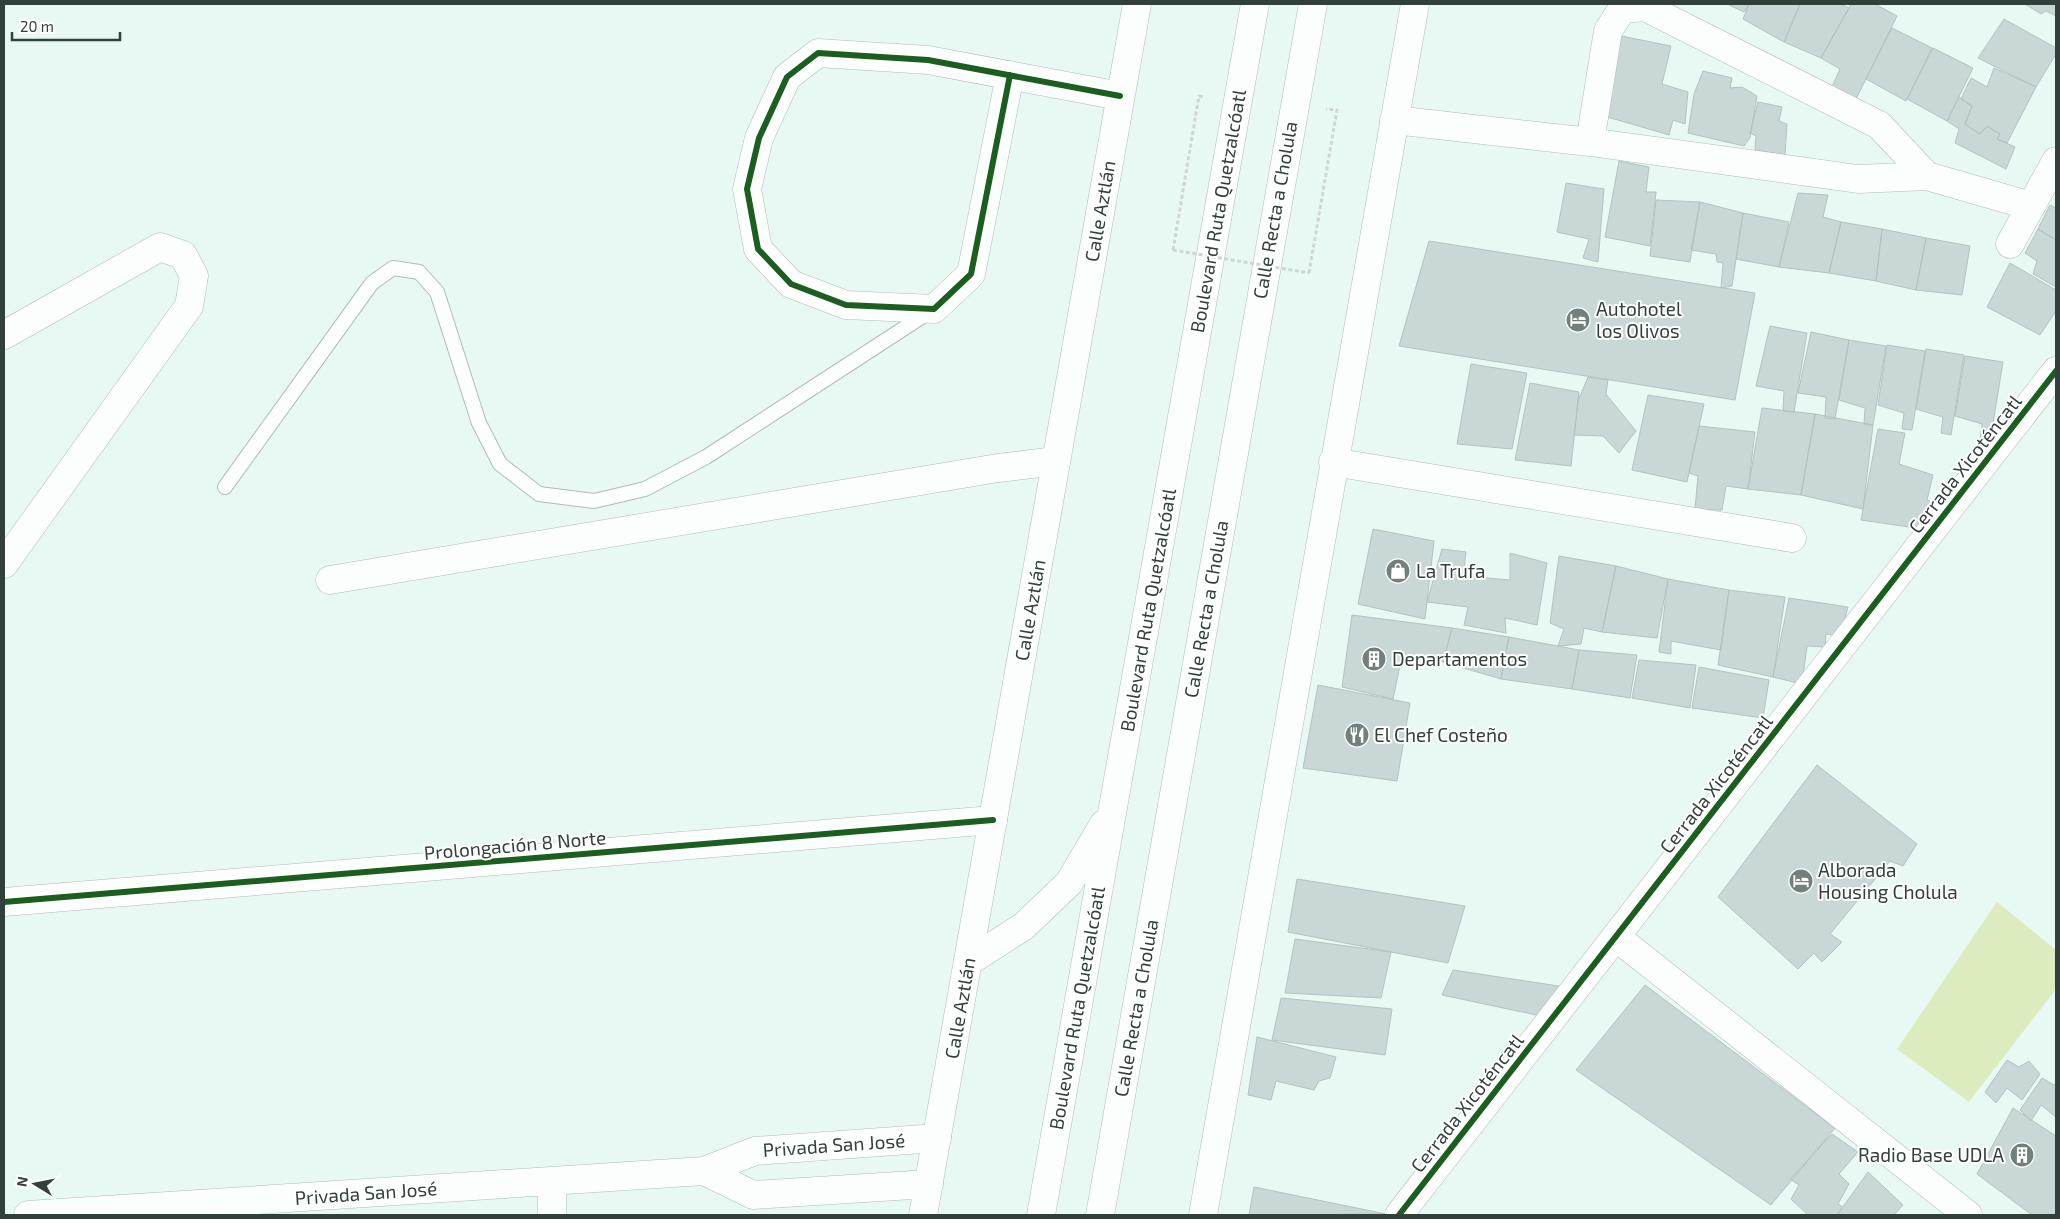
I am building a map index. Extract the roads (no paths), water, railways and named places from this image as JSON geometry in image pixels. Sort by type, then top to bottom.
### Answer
[{"type":"street","name":"Calle Aztlán","points":[[923,1215],[1137,4]]},
{"type":"street","name":"Boulevard Ruta Quetzalcóatl","points":[[1041,1215],[1255,4]]},
{"type":"street","name":"Calle Recta a Cholula","points":[[1100,1215],[1313,4]]},
{"type":"street","points":[[1203,1215],[1333,462],[1415,4]]},
{"type":"street","points":[[1590,142],[1608,31],[1622,9],[1645,7],[1879,125],[1927,176]]},
{"type":"street","points":[[1010,75],[971,274],[934,309],[846,305],[791,284],[758,248],[747,189],[759,138],[787,77],[818,53],[928,60],[1010,75],[1120,96]]},
{"type":"street","points":[[1394,120],[1590,142],[1858,179],[1927,176],[2031,206]]},
{"type":"street","points":[[2010,244],[2056,161]]},
{"type":"street","points":[[4,336],[160,247],[183,255],[194,276],[189,306],[4,564]]},
{"type":"street","name":"Cerrada Xicoténcatl","points":[[1399,1215],[2056,371]]},
{"type":"street","points":[[330,580],[998,468],[1056,461]]},
{"type":"street","points":[[1333,462],[1792,538]]},
{"type":"street","points":[[968,962],[1024,926],[1069,883],[1112,810]]},
{"type":"street","name":"Prolongación 8 Norte","points":[[4,902],[993,820]]},
{"type":"street","points":[[1616,937],[1968,1215]]},
{"type":"street","name":"Privada San José","points":[[28,1215],[299,1206],[552,1181],[704,1171],[754,1151],[937,1138]]},
{"type":"street","points":[[704,1171],[753,1196],[929,1184]]},
{"type":"street","points":[[552,1181],[552,1215]]},
{"type":"lane","points":[[225,487],[372,283],[394,268],[419,272],[437,292],[479,423],[500,464],[540,494],[594,500],[644,489],[706,457],[934,309]]},
{"type":"place","name":"Autohotel los Olivos","points":[[1578,320]]},
{"type":"place","name":"La Trufa","points":[[1398,571]]},
{"type":"place","name":"Departamentos","points":[[1374,659]]},
{"type":"place","name":"El Chef Costeño","points":[[1357,735]]},
{"type":"place","name":"Alborada Housing Cholula","points":[[1801,881]]},
{"type":"place","name":"Radio Base UDLA","points":[[2022,1155]]}]
